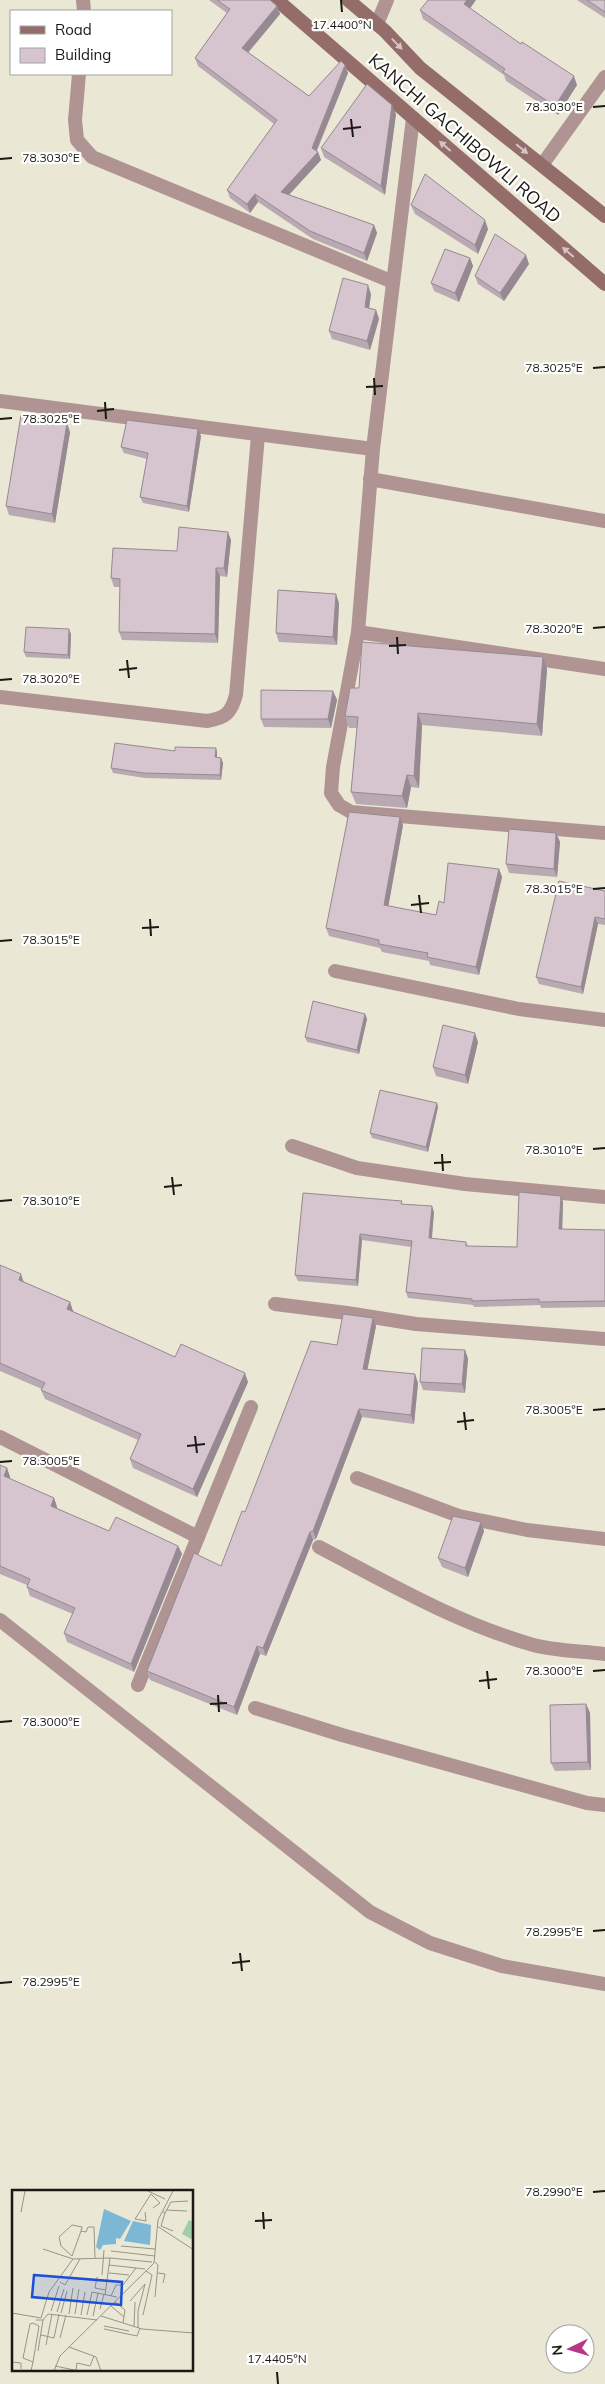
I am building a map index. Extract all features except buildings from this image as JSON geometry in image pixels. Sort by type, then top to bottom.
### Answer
[{"type":"main road","name":"KANCHI GACHIBOWLI ROAD","points":[[277,0],[605,284]]},
{"type":"main road","name":"KANCHI GACHIBOWLI ROAD","points":[[348,0],[377,24],[420,68],[605,216]]},
{"type":"street","points":[[377,24],[387,0]]},
{"type":"street","points":[[79,75],[75,120],[77,140],[92,157],[393,282]]},
{"type":"street","points":[[542,165],[605,77]]},
{"type":"street","points":[[412,118],[373,449],[358,632],[333,767],[331,793],[338,805],[351,812],[605,833]]},
{"type":"street","points":[[0,404],[373,449]]},
{"type":"street","points":[[0,697],[208,721],[222,719],[232,711],[236,695],[258,436]]},
{"type":"street","points":[[370,479],[605,521]]},
{"type":"street","points":[[358,632],[605,670]]},
{"type":"street","points":[[335,971],[519,1009],[605,1020]]},
{"type":"street","points":[[292,1146],[357,1168],[465,1184],[605,1197]]},
{"type":"street","points":[[275,1304],[416,1324],[605,1339]]},
{"type":"street","points":[[138,1685],[251,1407]]},
{"type":"street","points":[[0,1437],[198,1537]]},
{"type":"street","points":[[357,1478],[459,1516],[528,1530],[605,1539]]},
{"type":"street","points":[[319,1547],[440,1610],[487,1629],[532,1645],[605,1654]]},
{"type":"street","points":[[0,1620],[370,1912],[430,1943],[493,1963],[605,1984]]},
{"type":"street","points":[[255,1708],[342,1735],[568,1797],[605,1805]]}]
